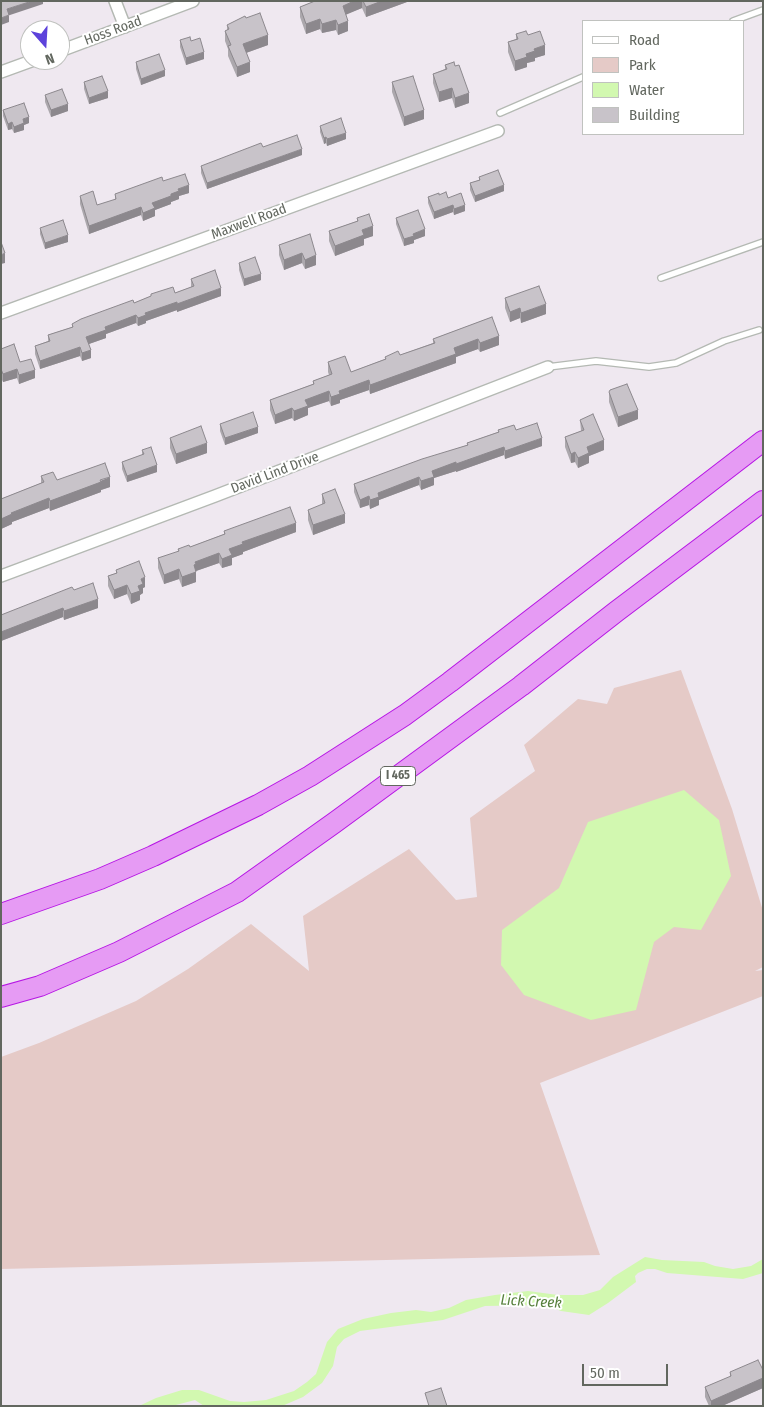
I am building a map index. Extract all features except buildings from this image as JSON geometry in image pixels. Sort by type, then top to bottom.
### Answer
[{"type":"highway","points":[[1,914],[91,882],[154,856],[258,805],[318,771],[450,682],[763,441]]},
{"type":"highway","name":"I 465","points":[[1,997],[40,986],[119,952],[237,892],[520,686],[763,501]]},
{"type":"street","points":[[115,1],[125,27]]},
{"type":"street","name":"Hoss Road","points":[[70,46],[193,1]]},
{"type":"street","points":[[1,72],[20,65]]},
{"type":"street","name":"Maxwell Road","points":[[1,313],[498,131]]},
{"type":"street","name":"David Lind Drive","points":[[1,576],[224,493],[548,367]]},
{"type":"lane","points":[[736,20],[763,10]]},
{"type":"lane","points":[[500,113],[582,77]]},
{"type":"lane","points":[[661,278],[763,242]]},
{"type":"lane","points":[[548,367],[596,361],[649,367],[676,363],[724,341],[758,330]]},
{"type":"green space","points":[[681,670],[732,809],[763,911],[763,967],[755,971],[763,970],[763,996],[540,1083],[600,1255],[1,1269],[1,1057],[39,1043],[136,1001],[188,969],[251,924],[309,971],[303,916],[409,849],[456,900],[477,897],[470,818],[535,771],[524,745],[578,699],[607,704],[614,688]]},
{"type":"water","points":[[684,790],[719,820],[731,876],[701,930],[674,927],[654,942],[636,1010],[591,1020],[524,995],[501,965],[502,930],[559,888],[588,822]]},
{"type":"water","name":"Lick Creek","points":[[645,1257],[662,1260],[704,1262],[733,1269],[751,1266],[763,1259],[763,1273],[743,1279],[667,1273],[655,1269],[647,1269],[635,1276],[636,1282],[589,1315],[561,1311],[546,1305],[485,1306],[443,1320],[360,1331],[344,1339],[337,1347],[333,1366],[322,1383],[303,1397],[282,1406],[204,1406],[195,1400],[172,1406],[139,1406],[156,1398],[182,1390],[199,1390],[230,1401],[266,1400],[294,1391],[307,1382],[316,1374],[327,1342],[338,1329],[363,1319],[416,1310],[431,1312],[449,1308],[466,1300],[528,1291],[558,1295],[583,1295],[600,1290],[613,1277]]}]
